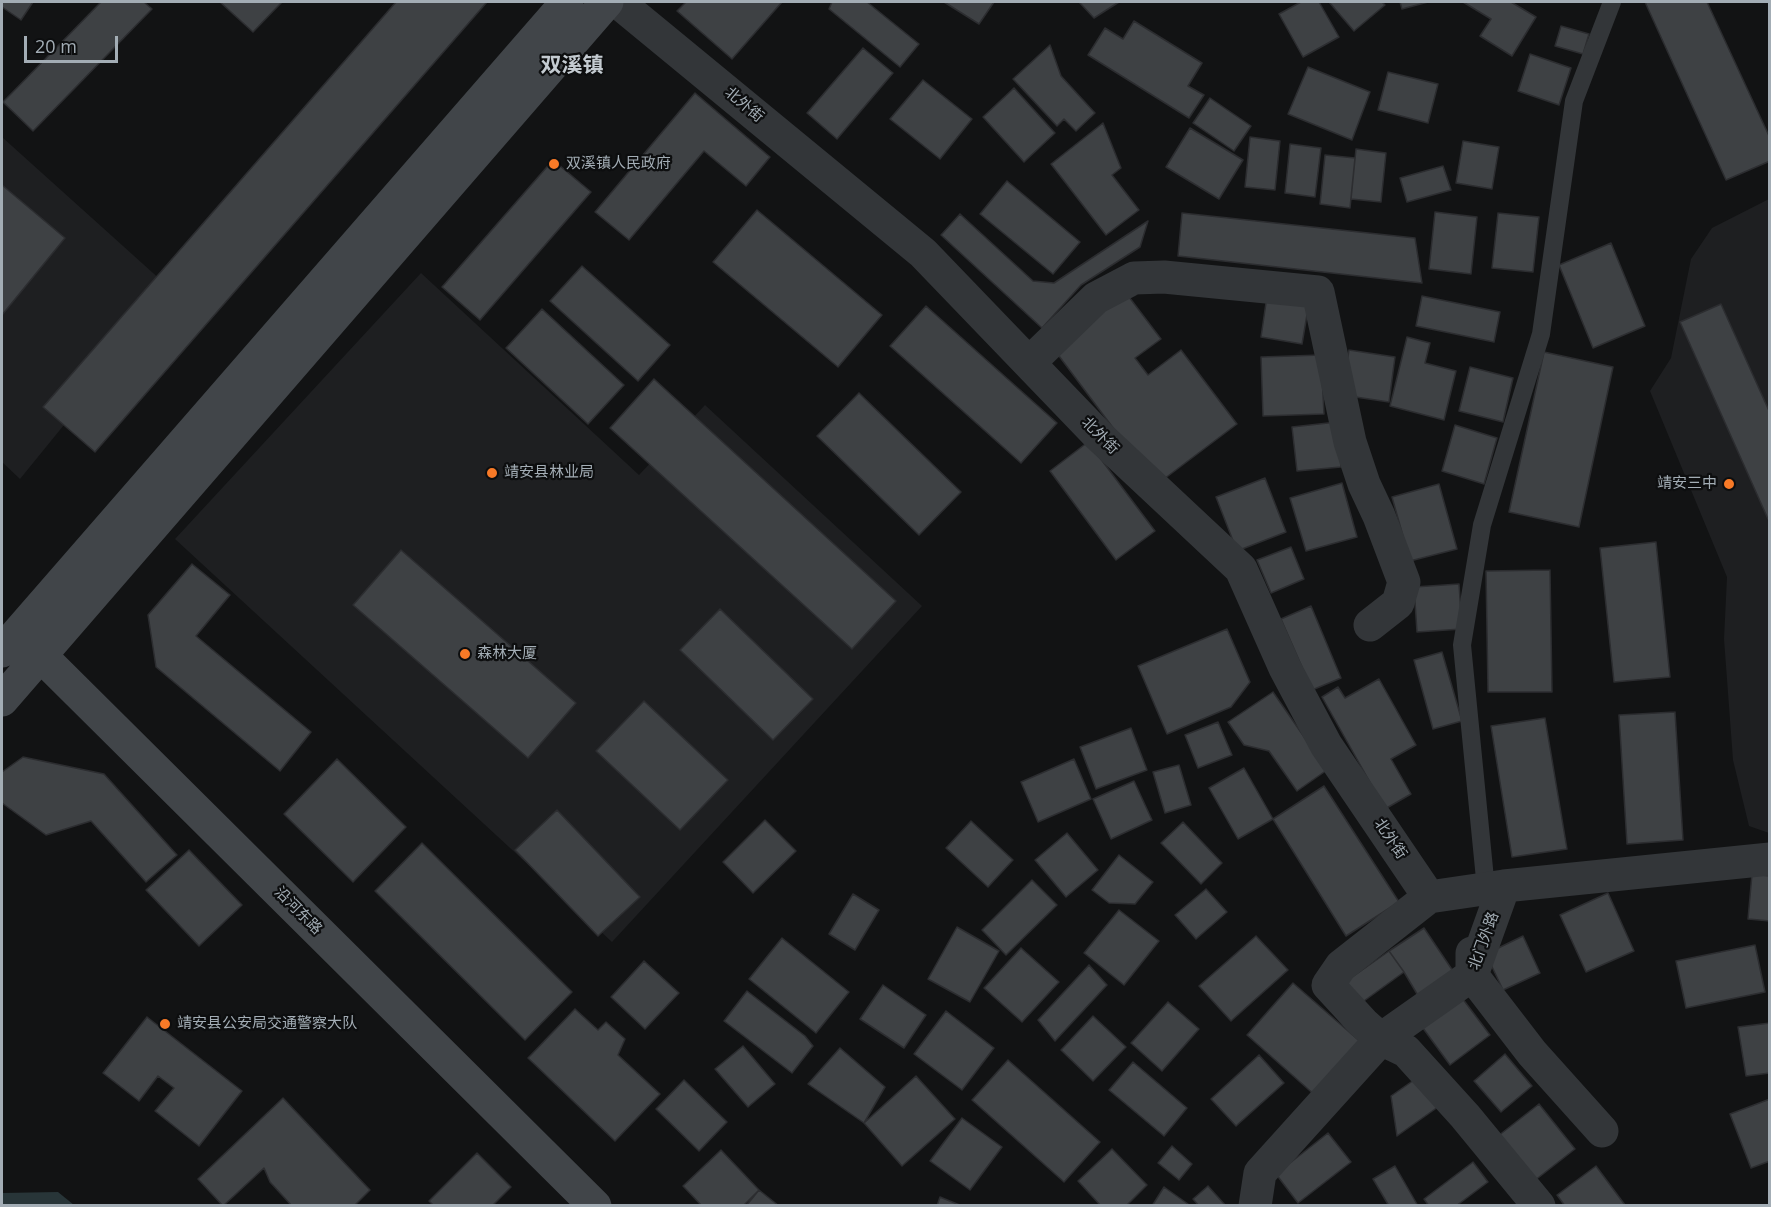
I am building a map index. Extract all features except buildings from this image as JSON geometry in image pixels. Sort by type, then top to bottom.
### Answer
[{"type":"main road","points":[[7,633],[567,2]]},
{"type":"main road","points":[[2,700],[607,2]]},
{"type":"main road","name":"沿河东路","points":[[7,633],[41,656],[595,1206]]},
{"type":"street","name":"北外街","points":[[618,2],[923,253],[1099,436],[1241,569],[1285,668],[1326,745],[1429,897]]},
{"type":"street","points":[[1029,363],[1096,298],[1134,278],[1164,277],[1318,292],[1350,442],[1364,484],[1404,582],[1398,603],[1370,625]]},
{"type":"street","points":[[1539,1206],[1466,1116],[1406,1051],[1381,1039],[1328,985],[1341,966],[1429,897],[1770,859]]},
{"type":"street","name":"北门外路","points":[[1255,1206],[1260,1173],[1381,1039],[1472,975],[1487,889]]},
{"type":"street","points":[[1472,975],[1532,1053],[1602,1131]]},
{"type":"lane","points":[[1487,889],[1462,645],[1482,525],[1540,334],[1574,101],[1612,2]]},
{"type":"shaded area","points":[[2,137],[173,291],[20,479],[2,462]]},
{"type":"shaded area","name":"靖安三中","points":[[1769,199],[1769,833],[1749,826],[1733,760],[1724,639],[1727,577],[1650,391],[1671,358],[1691,259],[1712,228]]},
{"type":"shaded area","points":[[421,273],[639,475],[705,405],[922,606],[612,942],[175,539]]},
{"type":"shaded area","points":[[58,1192],[74,1205],[2,1205],[2,1193]]},
{"type":"place","name":"双溪镇人民政府","points":[[554,164]]},
{"type":"place","name":"靖安县林业局","points":[[492,473]]},
{"type":"place","name":"靖安三中","points":[[1729,484]]},
{"type":"place","name":"森林大厦","points":[[465,654]]},
{"type":"place","name":"靖安县公安局交通警察大队","points":[[165,1024]]},
{"type":"district","name":"双溪镇","points":[[572,66]]}]
